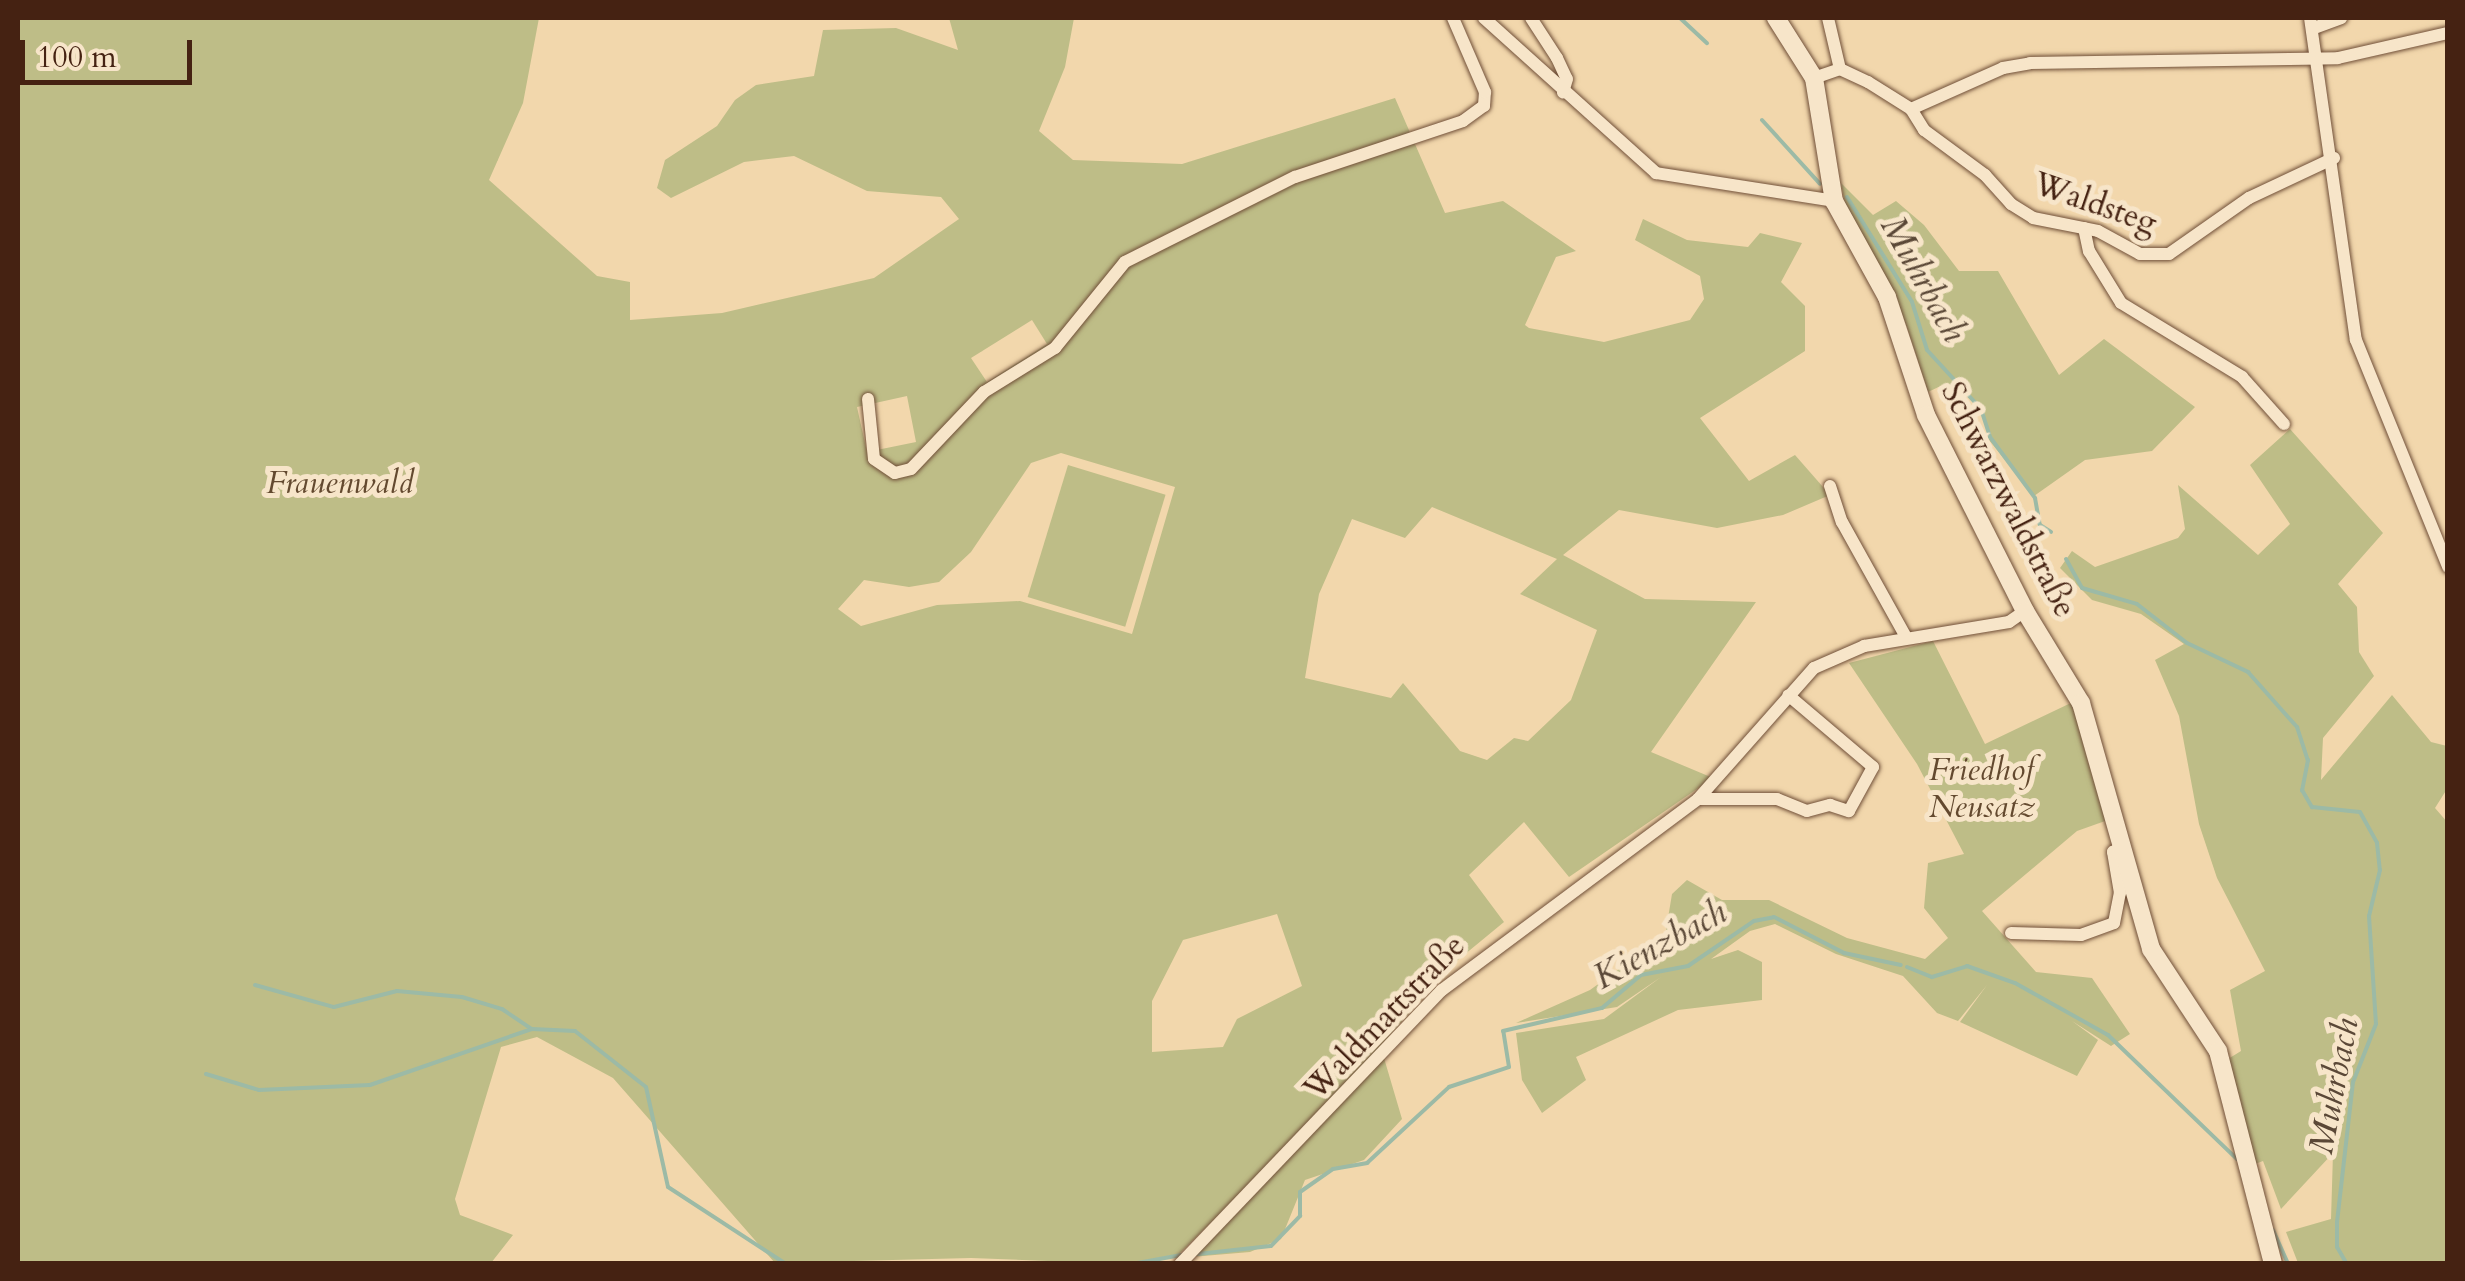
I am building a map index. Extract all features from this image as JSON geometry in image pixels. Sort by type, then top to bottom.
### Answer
[{"type":"main road","name":"Schwarzwaldstraße","points":[[1776,18],[1814,78],[1834,201],[1887,297],[1926,416],[2025,611],[2082,703],[2151,949],[2218,1051],[2272,1262]]},
{"type":"street","points":[[868,399],[874,460],[895,473],[911,470],[984,392],[1055,348],[1125,262],[1295,177],[1463,121],[1484,106],[1485,92],[1453,18]]},
{"type":"street","points":[[1484,18],[1563,92],[1666,177],[1834,201]]},
{"type":"street","points":[[1531,18],[1567,79],[1563,92]]},
{"type":"street","points":[[1814,78],[1840,69],[1828,18]]},
{"type":"street","points":[[2341,18],[2312,23],[2321,59],[2334,158],[2350,315],[2397,445],[2448,567]]},
{"type":"street","points":[[1911,109],[2003,68],[2030,63],[2321,59],[2448,33]]},
{"type":"street","name":"Waldsteg","points":[[1840,69],[1911,109],[1924,130],[1985,175],[2011,204],[2034,218],[2084,228],[2140,254],[2169,254],[2249,198],[2334,158]]},
{"type":"street","points":[[2084,228],[2089,251],[2121,303],[2242,377],[2284,424]]},
{"type":"street","points":[[1830,486],[1842,522],[1906,638]]},
{"type":"street","name":"Waldmattstraße","points":[[1180,1264],[1442,990],[1698,799],[1788,695],[1835,657],[1906,638],[2010,622],[2025,611]]},
{"type":"street","points":[[1698,799],[1776,800],[1807,810],[1830,805],[1848,810],[1873,767],[1788,695]]},
{"type":"street","name":"Schwarzwaldstraße","points":[[2011,933],[2081,935],[2114,923],[2120,893],[2112,852],[2121,847]]},
{"type":"green space","name":"Frauenwald","points":[[18,18],[539,18],[523,103],[489,180],[597,276],[630,282],[630,320],[722,313],[874,278],[959,219],[941,197],[867,191],[794,156],[744,162],[671,198],[657,188],[665,160],[717,126],[735,100],[756,85],[814,76],[823,30],[896,28],[958,50],[949,18],[1074,18],[1065,67],[1039,131],[1073,160],[1182,164],[1395,98],[1445,213],[1503,201],[1576,251],[1556,257],[1525,325],[1529,328],[1604,342],[1690,320],[1704,299],[1700,276],[1635,240],[1643,219],[1687,240],[1748,247],[1760,233],[1802,243],[1781,282],[1805,306],[1805,351],[1700,418],[1749,481],[1795,455],[1830,495],[1783,515],[1717,528],[1619,510],[1563,555],[1645,599],[1756,602],[1651,752],[1713,778],[1569,877],[1524,822],[1469,875],[1504,922],[1447,969],[1325,1110],[1179,1254],[1124,1264],[971,1258],[775,1263],[613,1078],[537,1037],[501,1047],[455,1199],[460,1215],[513,1235],[491,1263],[18,1263]],"holes":[[[1032,320],[1047,344],[987,382],[971,358]],[[907,396],[916,442],[867,452],[857,407]],[[1061,453],[1175,487],[1132,634],[1020,601],[937,605],[861,626],[838,609],[864,580],[909,587],[939,582],[971,552],[1031,463]],[[1432,507],[1557,559],[1520,594],[1597,630],[1571,700],[1528,741],[1514,738],[1487,760],[1460,751],[1403,683],[1391,698],[1305,678],[1319,594],[1352,519],[1405,538]],[[1277,914],[1302,986],[1237,1019],[1223,1047],[1152,1052],[1152,1001],[1183,940]]]},
{"type":"green space","points":[[1841,183],[1873,215],[1896,201],[1924,225],[1959,271],[1998,271],[2059,375],[2104,339],[2195,407],[2152,451],[2085,460],[2034,496],[1989,440],[1983,406],[1947,383],[1928,392],[1907,327],[1845,204]]},
{"type":"green space","points":[[2290,429],[2383,533],[2338,584],[2357,607],[2359,652],[2374,676],[2323,738],[2321,780],[2392,695],[2431,742],[2447,746],[2447,789],[2435,808],[2448,823],[2447,1263],[2298,1263],[2286,1232],[2331,1219],[2333,1153],[2281,1209],[2263,1161],[2255,1164],[2228,1059],[2241,1051],[2230,990],[2265,971],[2217,878],[2199,824],[2179,716],[2155,660],[2184,644],[2141,614],[2092,600],[2060,568],[2072,551],[2095,567],[2178,538],[2185,529],[2178,485],[2258,555],[2290,524],[2250,465]]},
{"type":"green space","points":[[1068,465],[1166,495],[1125,627],[1028,597]]},
{"type":"green space","name":"Friedhof Neusatz","points":[[1933,641],[1985,744],[2075,701],[2108,820],[2077,831],[1982,911],[2036,972],[2092,978],[2130,1034],[2111,1046],[2072,1021],[2098,1040],[2077,1076],[1960,1022],[1987,985],[1958,1021],[1937,1013],[1903,976],[1836,954],[1775,924],[1750,931],[1711,959],[1738,950],[1762,962],[1762,1000],[1678,1010],[1576,1057],[1586,1080],[1542,1113],[1522,1080],[1516,1033],[1604,1019],[1661,977],[1617,1007],[1516,1023],[1590,990],[1665,936],[1672,894],[1687,880],[1722,900],[1769,900],[1847,938],[1925,959],[1948,938],[1924,908],[1928,863],[1964,854],[1917,764],[1849,663]]},
{"type":"green space","points":[[1384,1058],[1402,1119],[1364,1160],[1305,1180],[1281,1239],[1250,1252],[1191,1257]]},
{"type":"waterway","name":"Muhrbach","points":[[1680,18],[1707,43]]},
{"type":"waterway","name":"Muhrbach","points":[[1762,120],[1820,184]]},
{"type":"waterway","name":"Muhrbach","points":[[1847,197],[1912,302],[1927,350],[1981,409],[1990,437],[2035,498],[2040,525],[2051,532]]},
{"type":"waterway","name":"Muhrbach","points":[[2066,559],[2082,588],[2137,604],[2187,643],[2248,672],[2297,727],[2308,760],[2302,790],[2312,807],[2360,812],[2377,843],[2380,870],[2369,916],[2376,1024],[2353,1082],[2337,1222],[2337,1247],[2347,1264]]},
{"type":"waterway","name":"Kienzbach","points":[[1198,1254],[1271,1246],[1300,1216],[1300,1192],[1333,1169],[1367,1163],[1449,1087],[1509,1067],[1503,1031],[1602,1008],[1641,975],[1688,966],[1754,921],[1774,917],[1844,953],[1901,965]]},
{"type":"waterway","name":"Kienzbach","points":[[1907,967],[1932,977],[1967,966],[2015,983],[2108,1035],[2237,1159]]},
{"type":"waterway","points":[[255,985],[334,1007],[397,991],[462,997],[502,1009],[532,1029]]},
{"type":"waterway","points":[[206,1074],[259,1090],[370,1085],[532,1029],[575,1031],[646,1087],[668,1187],[786,1264]]},
{"type":"waterway","name":"Kienzbach","points":[[2273,1230],[2288,1264]]},
{"type":"waterway","name":"Kienzbach","points":[[1132,1264],[1181,1255]]}]
